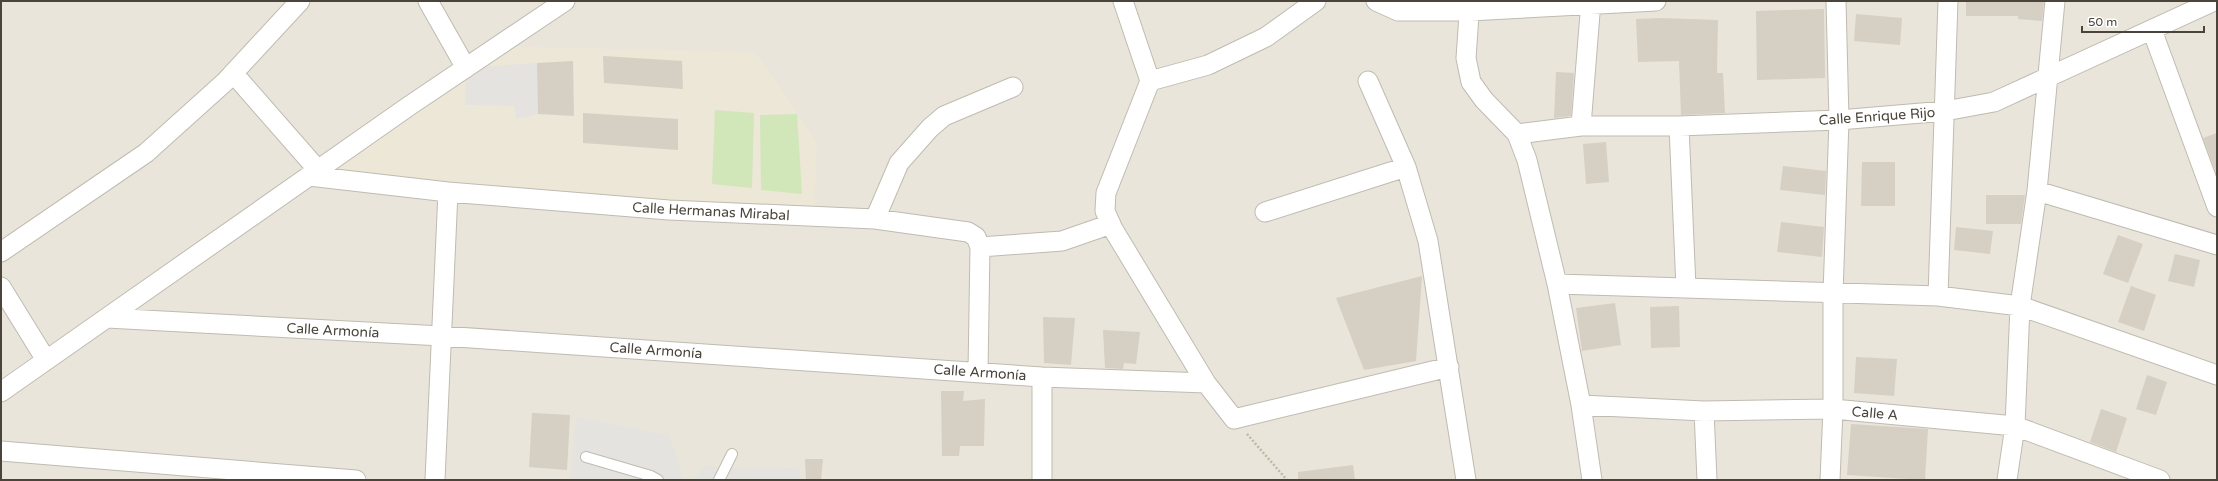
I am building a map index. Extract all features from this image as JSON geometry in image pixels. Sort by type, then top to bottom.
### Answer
[{"type":"street","points":[[1,252],[146,153],[233,74],[300,1]]},
{"type":"street","points":[[428,1],[466,68]]},
{"type":"street","points":[[1,392],[313,173],[565,1]]},
{"type":"street","points":[[1123,1],[1150,81],[1106,193],[1105,210],[1111,224],[1206,383],[1234,419],[1449,367]]},
{"type":"street","points":[[1150,81],[1208,65],[1259,40],[1316,1]]},
{"type":"street","points":[[1376,1],[1398,12],[1470,6],[1656,1]]},
{"type":"street","points":[[1830,480],[1834,409],[1833,294],[1839,120],[1836,1]]},
{"type":"street","points":[[1938,296],[1948,1]]},
{"type":"street","points":[[2007,480],[2015,426],[2020,306],[2037,191],[2055,1]]},
{"type":"street","name":"Calle Enrique Rijo","points":[[1517,134],[1581,126],[1680,126],[1839,120],[1945,111],[1994,102],[2214,1]]},
{"type":"street","points":[[1581,126],[1590,2]]},
{"type":"street","points":[[1470,6],[1466,58],[1471,82],[1484,100],[1517,134],[1527,160],[1557,284],[1581,405],[1592,480]]},
{"type":"street","points":[[2152,30],[2217,207]]},
{"type":"street","points":[[233,74],[313,173]]},
{"type":"street","points":[[1368,81],[1406,167],[1428,240],[1466,480]]},
{"type":"street","points":[[875,219],[899,163],[930,128],[944,116],[1013,88]]},
{"type":"street","points":[[1680,126],[1686,288]]},
{"type":"street","points":[[1265,212],[1406,167]]},
{"type":"street","name":"Calle Hermanas Mirabal","points":[[313,173],[448,192],[669,210],[875,219],[968,232],[976,237],[980,247]]},
{"type":"street","points":[[2037,191],[2217,245]]},
{"type":"street","points":[[434,480],[448,192]]},
{"type":"street","points":[[978,372],[980,247],[1062,241],[1111,224]]},
{"type":"street","points":[[1557,284],[1833,294],[1938,296],[2020,306],[2217,375]]},
{"type":"street","points":[[1,287],[46,360]]},
{"type":"street","name":"Calle Armonía","points":[[107,318],[442,336],[1042,377],[1206,383]]},
{"type":"street","points":[[1042,377],[1042,480]]},
{"type":"street","name":"Calle A","points":[[1581,405],[1704,411],[1834,409],[2015,426],[2160,480]]},
{"type":"street","points":[[1704,411],[1707,480]]},
{"type":"street","points":[[1,451],[356,480]]},
{"type":"lane","points":[[719,480],[732,454]]},
{"type":"lane","points":[[586,457],[651,476],[658,480]]},
{"type":"path","points":[[1234,419],[1287,480]]},
{"type":"shaded area","points":[[1,1],[2217,1],[2217,480],[1,480]]},
{"type":"shaded area","points":[[498,46],[756,53],[817,143],[814,216],[309,176]]},
{"type":"shaded area","points":[[537,63],[538,114],[516,119],[514,106],[465,105],[466,68]]},
{"type":"shaded area","points":[[576,417],[669,435],[684,480],[570,480]]},
{"type":"shaded area","points":[[705,466],[739,469],[799,468],[800,480],[692,480]]},
{"type":"green space","points":[[715,110],[754,113],[752,188],[712,184]]},
{"type":"green space","points":[[797,114],[802,194],[761,190],[760,115]]},
{"type":"building","points":[[1966,1],[2044,1],[2042,21],[2018,19],[2018,16],[1966,16]]},
{"type":"building","points":[[1824,9],[1825,78],[1757,80],[1756,11]]},
{"type":"building","points":[[1856,14],[1902,18],[1900,45],[1854,41]]},
{"type":"building","points":[[1660,18],[1718,20],[1717,73],[1723,73],[1725,113],[1681,115],[1679,61],[1638,62],[1636,19]]},
{"type":"building","points":[[603,56],[682,61],[683,89],[604,83]]},
{"type":"building","points":[[573,61],[574,116],[538,114],[537,63]]},
{"type":"building","points":[[1556,72],[1574,73],[1571,116],[1554,118]]},
{"type":"building","points":[[583,113],[678,119],[678,150],[583,143]]},
{"type":"building","points":[[2217,133],[2217,175],[2203,138]]},
{"type":"building","points":[[1606,142],[1609,182],[1586,184],[1583,144]]},
{"type":"building","points":[[1862,162],[1895,162],[1895,206],[1861,206]]},
{"type":"building","points":[[1783,166],[1826,171],[1825,195],[1780,190]]},
{"type":"building","points":[[1986,195],[2025,195],[2021,224],[1986,224]]},
{"type":"building","points":[[1781,222],[1824,227],[1822,257],[1777,252]]},
{"type":"building","points":[[1956,227],[1993,231],[1990,254],[1954,250]]},
{"type":"building","points":[[2118,235],[2143,244],[2128,283],[2103,274]]},
{"type":"building","points":[[2175,254],[2200,260],[2194,287],[2168,281]]},
{"type":"building","points":[[1422,276],[1416,361],[1364,370],[1336,298]]},
{"type":"building","points":[[2131,286],[2156,295],[2144,331],[2118,322]]},
{"type":"building","points":[[1615,303],[1621,345],[1582,351],[1576,308]]},
{"type":"building","points":[[1679,306],[1680,347],[1651,348],[1650,307]]},
{"type":"building","points":[[1043,317],[1075,318],[1071,365],[1044,363]]},
{"type":"building","points":[[1103,330],[1140,332],[1136,364],[1124,363],[1123,369],[1105,368]]},
{"type":"building","points":[[1856,357],[1897,359],[1894,396],[1854,393]]},
{"type":"building","points":[[2147,375],[2167,382],[2156,415],[2136,409]]},
{"type":"building","points":[[941,391],[964,391],[963,401],[985,399],[984,446],[960,446],[959,456],[942,456]]},
{"type":"building","points":[[2101,409],[2127,418],[2116,452],[2090,442]]},
{"type":"building","points":[[532,413],[570,415],[567,470],[529,467]]},
{"type":"building","points":[[1851,424],[1928,429],[1925,480],[1847,475]]},
{"type":"building","points":[[805,459],[823,459],[821,480],[806,480]]},
{"type":"building","points":[[1353,465],[1355,480],[1298,480],[1298,472]]}]
